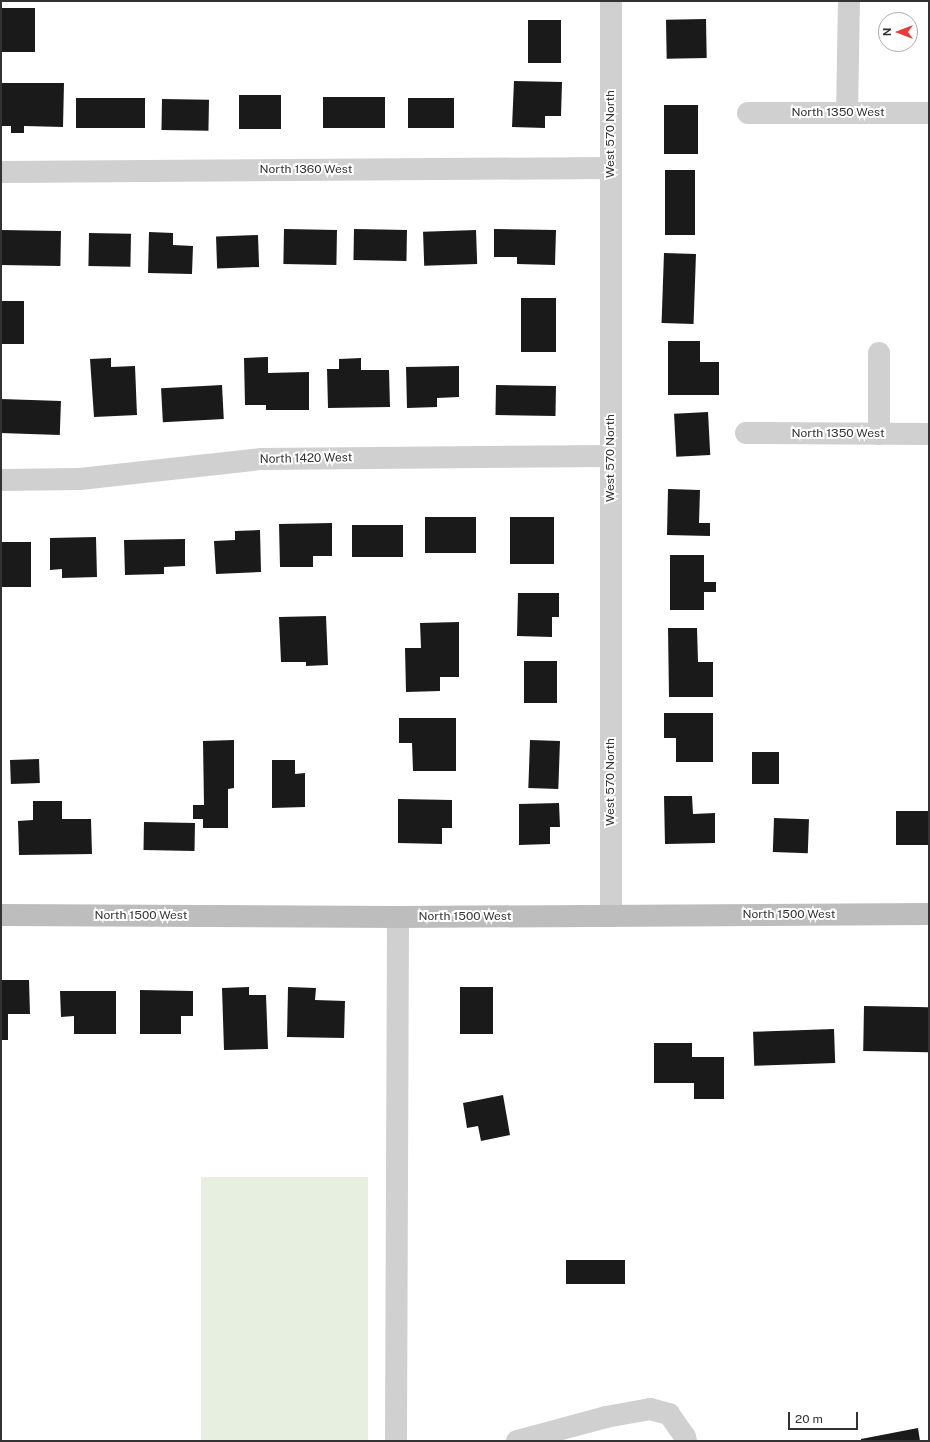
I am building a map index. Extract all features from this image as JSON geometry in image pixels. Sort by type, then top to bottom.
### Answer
[{"type":"street","name":"West 570 North","points":[[611,1],[611,916]]},
{"type":"street","points":[[847,113],[849,1]]},
{"type":"street","name":"North 1350 West","points":[[748,113],[929,113]]},
{"type":"street","name":"North 1360 West","points":[[1,172],[611,168]]},
{"type":"street","points":[[880,353],[880,434]]},
{"type":"street","name":"North 1350 West","points":[[746,433],[929,434]]},
{"type":"street","name":"North 1420 West","points":[[1,480],[80,479],[262,459],[611,456]]},
{"type":"street","name":"North 1500 West","points":[[1,915],[398,917],[929,914]]},
{"type":"street","points":[[396,1441],[398,917]]},
{"type":"street","points":[[517,1441],[606,1417],[650,1409],[669,1414],[685,1437],[686,1441]]},
{"type":"shaded area","points":[[201,1177],[368,1177],[368,1441],[201,1441]]},
{"type":"building","points":[[1,8],[35,8],[35,52],[1,52]]},
{"type":"building","points":[[706,19],[707,58],[667,59],[666,20]]},
{"type":"building","points":[[528,20],[561,20],[561,63],[528,63]]},
{"type":"building","points":[[514,81],[562,82],[561,116],[545,116],[545,128],[512,127]]},
{"type":"building","points":[[1,83],[64,83],[63,127],[24,126],[24,133],[11,133],[11,126],[1,126]]},
{"type":"building","points":[[239,95],[281,95],[281,129],[239,129]]},
{"type":"building","points":[[323,97],[385,97],[385,128],[323,128]]},
{"type":"building","points":[[76,98],[145,98],[145,128],[76,128]]},
{"type":"building","points":[[408,98],[454,98],[454,128],[408,128]]},
{"type":"building","points":[[162,99],[209,100],[208,131],[161,130]]},
{"type":"building","points":[[664,105],[698,105],[698,154],[664,154]]},
{"type":"building","points":[[665,170],[695,170],[695,235],[665,235]]},
{"type":"building","points":[[284,229],[337,230],[336,265],[283,264]]},
{"type":"building","points":[[354,229],[407,230],[406,261],[353,260]]},
{"type":"building","points":[[494,229],[556,230],[555,265],[517,264],[517,257],[494,257]]},
{"type":"building","points":[[1,230],[61,231],[60,266],[1,265]]},
{"type":"building","points":[[476,230],[477,264],[424,266],[423,232]]},
{"type":"building","points":[[149,232],[173,233],[173,245],[193,246],[192,274],[148,273]]},
{"type":"building","points":[[89,233],[131,234],[130,267],[88,266]]},
{"type":"building","points":[[258,235],[259,267],[217,268],[216,236]]},
{"type":"building","points":[[664,253],[696,254],[694,324],[662,323]]},
{"type":"building","points":[[521,298],[556,298],[556,352],[521,352]]},
{"type":"building","points":[[1,301],[24,301],[24,344],[1,344]]},
{"type":"building","points":[[668,341],[700,341],[700,362],[719,362],[719,395],[668,395]]},
{"type":"building","points":[[268,357],[268,373],[309,372],[309,410],[266,410],[266,405],[245,405],[244,358]]},
{"type":"building","points":[[111,358],[111,367],[135,366],[137,415],[94,417],[90,359]]},
{"type":"building","points":[[361,358],[361,370],[389,370],[390,407],[328,408],[327,369],[339,369],[339,359]]},
{"type":"building","points":[[459,366],[459,397],[437,398],[437,407],[407,408],[406,367]]},
{"type":"building","points":[[222,385],[224,419],[163,422],[161,388]]},
{"type":"building","points":[[496,385],[556,386],[555,416],[495,415]]},
{"type":"building","points":[[1,399],[61,401],[60,435],[1,433]]},
{"type":"building","points":[[708,412],[710,455],[676,457],[674,414]]},
{"type":"building","points":[[668,489],[700,490],[699,523],[710,523],[710,536],[667,535]]},
{"type":"building","points":[[425,517],[476,517],[476,553],[425,553]]},
{"type":"building","points":[[510,517],[554,517],[554,564],[510,564]]},
{"type":"building","points":[[332,523],[332,556],[313,556],[313,567],[280,567],[279,524]]},
{"type":"building","points":[[352,525],[403,525],[403,557],[352,557]]},
{"type":"building","points":[[260,530],[261,572],[216,574],[214,541],[235,540],[235,531]]},
{"type":"building","points":[[96,537],[97,577],[62,578],[62,569],[50,570],[50,538]]},
{"type":"building","points":[[185,539],[185,566],[164,567],[164,574],[125,575],[124,540]]},
{"type":"building","points":[[1,542],[31,542],[31,587],[1,587]]},
{"type":"building","points":[[670,555],[704,555],[704,582],[716,582],[716,592],[704,592],[704,610],[670,610]]},
{"type":"building","points":[[518,593],[559,593],[559,617],[552,617],[552,637],[517,636]]},
{"type":"building","points":[[326,616],[328,665],[306,666],[306,662],[281,662],[279,617]]},
{"type":"building","points":[[459,622],[459,677],[440,677],[440,691],[406,692],[405,648],[421,648],[420,623]]},
{"type":"building","points":[[668,628],[697,628],[698,662],[713,662],[713,697],[669,697]]},
{"type":"building","points":[[524,661],[557,661],[557,703],[524,703]]},
{"type":"building","points":[[664,713],[713,713],[713,762],[676,762],[676,738],[664,738]]},
{"type":"building","points":[[399,718],[456,718],[456,771],[413,771],[412,743],[399,743]]},
{"type":"building","points":[[234,740],[234,788],[228,789],[228,828],[203,828],[203,819],[193,819],[193,805],[204,805],[203,741]]},
{"type":"building","points":[[530,740],[560,741],[558,789],[528,788]]},
{"type":"building","points":[[752,752],[779,752],[779,784],[752,784]]},
{"type":"building","points":[[39,759],[40,783],[11,784],[10,760]]},
{"type":"building","points":[[272,760],[295,760],[295,774],[305,773],[305,807],[272,808]]},
{"type":"building","points":[[664,796],[692,796],[693,814],[715,813],[715,843],[665,844]]},
{"type":"building","points":[[398,799],[452,800],[452,828],[442,828],[442,844],[398,843]]},
{"type":"building","points":[[33,801],[62,801],[62,819],[91,819],[92,854],[19,855],[18,821],[33,820]]},
{"type":"building","points":[[559,803],[560,827],[550,827],[550,844],[519,845],[519,804]]},
{"type":"building","points":[[896,811],[929,811],[929,845],[896,845]]},
{"type":"building","points":[[774,818],[809,819],[808,853],[773,852]]},
{"type":"building","points":[[144,822],[195,823],[195,851],[144,850]]},
{"type":"building","points":[[1,980],[29,980],[30,1014],[8,1014],[8,1040],[1,1040]]},
{"type":"building","points":[[249,987],[249,995],[266,995],[268,1049],[224,1050],[222,988]]},
{"type":"building","points":[[288,987],[316,988],[315,1000],[345,1001],[344,1038],[287,1037]]},
{"type":"building","points":[[460,987],[493,987],[493,1034],[460,1034]]},
{"type":"building","points":[[140,990],[193,991],[193,1016],[181,1016],[181,1034],[140,1034]]},
{"type":"building","points":[[60,991],[116,991],[116,1034],[74,1034],[74,1016],[61,1017]]},
{"type":"building","points":[[864,1006],[929,1007],[928,1052],[863,1051]]},
{"type":"building","points":[[834,1029],[835,1063],[754,1066],[753,1032]]},
{"type":"building","points":[[654,1043],[692,1043],[692,1057],[724,1057],[724,1099],[694,1099],[694,1083],[654,1083]]},
{"type":"building","points":[[503,1095],[510,1135],[481,1141],[478,1126],[467,1128],[463,1103]]},
{"type":"building","points":[[566,1260],[625,1260],[625,1284],[566,1284]]},
{"type":"building","points":[[918,1428],[920,1441],[861,1441],[861,1439]]}]
